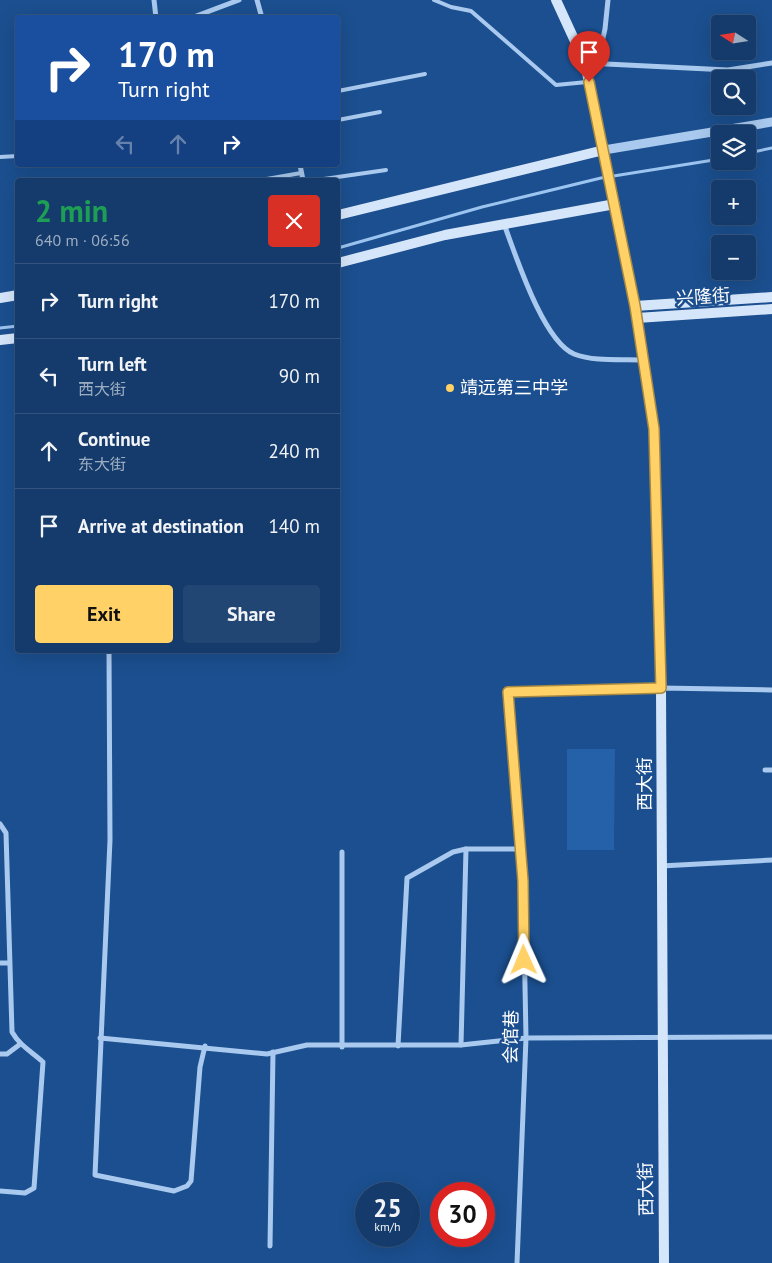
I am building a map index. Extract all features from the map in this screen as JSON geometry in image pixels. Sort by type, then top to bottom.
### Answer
[{"type":"main road","name":"西大街","points":[[556,0],[585,63],[612,186],[635,306],[654,429],[661,688],[661,1037],[664,1263]]},
{"type":"main road","points":[[340,215],[604,150]]},
{"type":"main road","points":[[340,261],[445,235],[615,204]]},
{"type":"main road","points":[[0,298],[15,296]]},
{"type":"main road","name":"兴隆街","points":[[635,306],[772,297]]},
{"type":"main road","name":"兴隆街","points":[[637,318],[772,309]]},
{"type":"main road","points":[[0,340],[15,338]]},
{"type":"street","points":[[154,0],[156,15]]},
{"type":"street","points":[[199,15],[239,0]]},
{"type":"street","points":[[257,0],[261,15]]},
{"type":"street","points":[[597,64],[605,29],[608,0]]},
{"type":"street","points":[[585,63],[728,70],[772,64]]},
{"type":"street","points":[[604,150],[772,122]]},
{"type":"street","points":[[300,167],[303,178]]},
{"type":"street","points":[[504,224],[528,289],[559,344],[570,352],[583,357],[643,360]]},
{"type":"street","points":[[109,653],[110,840],[95,1175],[174,1191],[187,1186],[191,1180],[200,1067],[205,1046]]},
{"type":"street","points":[[661,688],[772,690]]},
{"type":"street","name":"会馆巷","points":[[516,1263],[526,1038],[520,849],[508,692],[661,688]]},
{"type":"street","points":[[765,770],[772,770]]},
{"type":"street","points":[[0,824],[6,833],[12,1032],[19,1045],[33,1053],[42,1062],[34,1188],[25,1193],[0,1191]]},
{"type":"street","points":[[461,1045],[466,849]]},
{"type":"street","points":[[398,1046],[407,878],[453,852],[466,849],[520,849]]},
{"type":"street","points":[[342,852],[342,1047]]},
{"type":"street","points":[[661,866],[772,860]]},
{"type":"street","points":[[0,963],[9,963]]},
{"type":"street","points":[[100,1038],[205,1046],[267,1054],[307,1045],[342,1047],[461,1045],[526,1038],[772,1037]]},
{"type":"street","points":[[0,1054],[7,1054],[19,1045]]},
{"type":"street","points":[[270,1246],[273,1052]]},
{"type":"lane","points":[[434,0],[451,8],[471,10],[556,85],[589,82]]},
{"type":"lane","points":[[340,91],[425,74]]},
{"type":"lane","points":[[340,120],[380,112]]},
{"type":"lane","points":[[0,157],[15,156]]},
{"type":"lane","points":[[331,178],[386,170]]},
{"type":"lane","points":[[273,178],[302,173]]},
{"type":"shaded area","points":[[567,749],[615,749],[614,850],[567,850]]},
{"type":"waterway","points":[[756,151],[772,148]]},
{"type":"waterway","points":[[340,247],[482,207],[601,178],[711,160]]},
{"type":"waterway","points":[[0,328],[15,326]]},
{"type":"place","name":"靖远第三中学","points":[[450,388]]},
{"type":"route","points":[[524,960],[523,881],[508,692],[661,688],[654,429],[635,306],[612,186],[589,82]]}]
